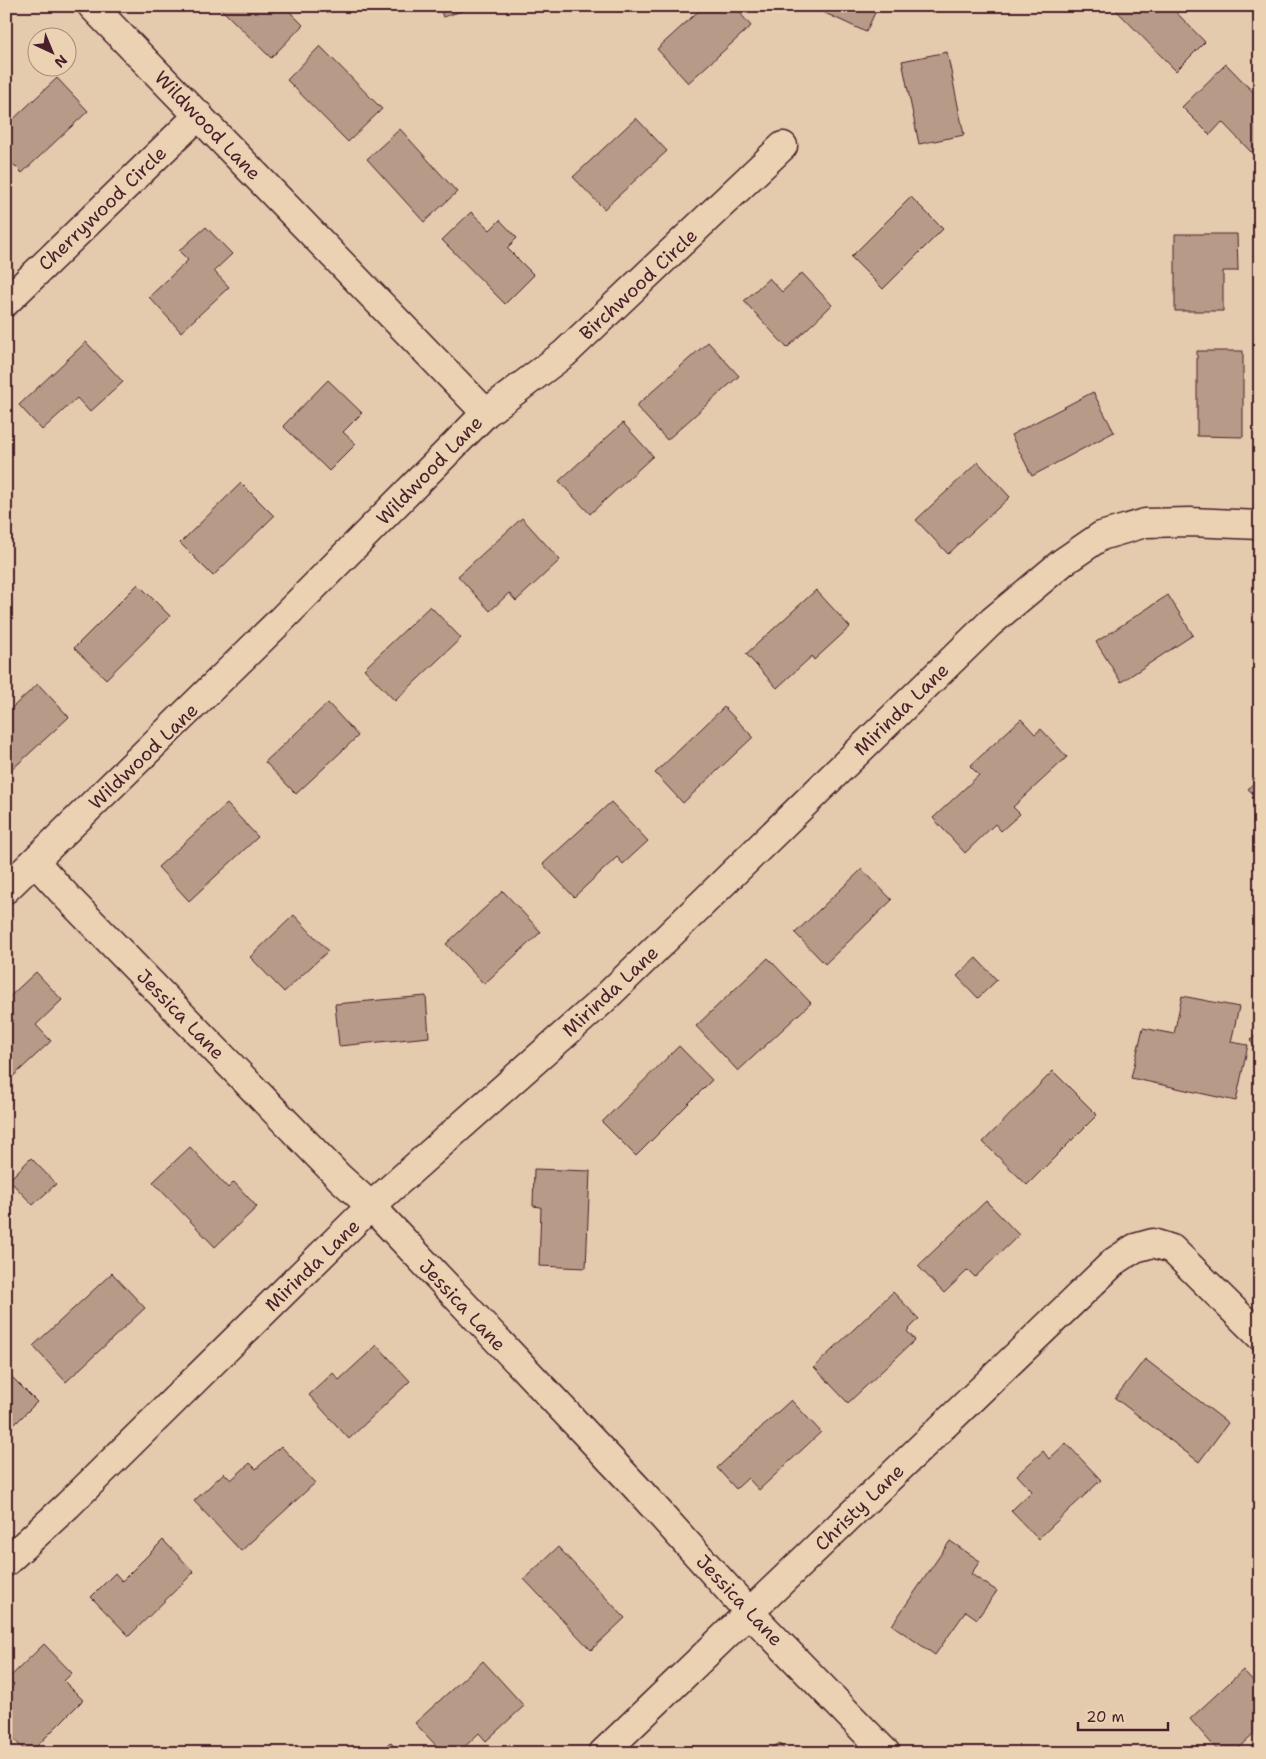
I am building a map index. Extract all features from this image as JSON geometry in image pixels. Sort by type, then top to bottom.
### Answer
[{"type":"street","name":"Wildwood Lane","points":[[35,862],[280,621],[486,413],[92,6]]},
{"type":"street","name":"Cherrywood Circle","points":[[6,302],[199,115]]},
{"type":"street","name":"Birchwood Circle","points":[[486,413],[564,354],[783,146]]},
{"type":"street","name":"Mirinda Lane","points":[[6,1562],[75,1498],[371,1206],[602,1001],[990,623],[1064,562],[1101,536],[1145,523],[1190,522],[1260,525]]},
{"type":"street","points":[[6,889],[35,862]]},
{"type":"street","name":"Jessica Lane","points":[[35,862],[69,899],[371,1206],[636,1487],[749,1612],[886,1753]]},
{"type":"street","name":"Christy Lane","points":[[603,1753],[1115,1261],[1135,1248],[1154,1243],[1172,1249],[1260,1336]]},
{"type":"building","points":[[218,6],[284,6],[303,25],[271,58]]},
{"type":"building","points":[[439,6],[478,6],[443,17]]},
{"type":"building","points":[[704,6],[734,6],[751,26],[688,83],[657,49]]},
{"type":"building","points":[[810,6],[878,6],[866,32]]},
{"type":"building","points":[[1120,6],[1170,6],[1205,42],[1176,71],[1116,10]]},
{"type":"building","points":[[320,46],[382,109],[348,142],[287,80]]},
{"type":"building","points":[[947,52],[964,135],[919,144],[902,61]]},
{"type":"building","points":[[1226,64],[1260,99],[1260,143],[1251,152],[1222,122],[1210,135],[1182,107]]},
{"type":"building","points":[[57,78],[88,111],[22,173],[6,157],[6,126]]},
{"type":"building","points":[[636,118],[667,151],[604,209],[573,177]]},
{"type":"building","points":[[400,129],[457,192],[424,222],[367,159]]},
{"type":"building","points":[[911,197],[943,229],[883,289],[851,257]]},
{"type":"building","points":[[471,212],[490,230],[500,220],[517,238],[507,248],[534,275],[505,304],[442,240]]},
{"type":"building","points":[[206,227],[232,254],[214,271],[229,287],[181,332],[149,297],[188,260],[179,251]]},
{"type":"building","points":[[1175,234],[1237,234],[1238,271],[1223,271],[1223,311],[1175,311]]},
{"type":"building","points":[[802,273],[832,305],[787,348],[744,301],[769,278],[782,292]]},
{"type":"building","points":[[86,342],[123,382],[90,412],[77,398],[42,430],[19,405]]},
{"type":"building","points":[[708,342],[739,376],[667,440],[636,406]]},
{"type":"building","points":[[1197,351],[1243,351],[1243,437],[1197,436]]},
{"type":"building","points":[[328,380],[362,413],[343,432],[356,444],[329,471],[283,426]]},
{"type":"building","points":[[1093,392],[1114,432],[1032,476],[1011,435]]},
{"type":"building","points":[[623,423],[653,456],[590,514],[559,481]]},
{"type":"building","points":[[978,462],[1010,497],[948,554],[916,520]]},
{"type":"building","points":[[241,483],[274,516],[213,576],[180,543]]},
{"type":"building","points":[[522,518],[560,560],[516,601],[509,593],[490,611],[458,576]]},
{"type":"building","points":[[138,584],[170,616],[106,679],[74,648]]},
{"type":"building","points":[[816,590],[850,627],[814,660],[812,656],[777,688],[746,654]]},
{"type":"building","points":[[1168,595],[1193,635],[1121,682],[1096,642]]},
{"type":"building","points":[[430,606],[461,638],[395,701],[364,669]]},
{"type":"building","points":[[38,684],[69,717],[6,775],[6,713]]},
{"type":"building","points":[[328,703],[358,736],[296,794],[265,762]]},
{"type":"building","points":[[724,707],[753,737],[683,803],[655,773]]},
{"type":"building","points":[[1021,719],[1035,734],[1041,729],[1067,757],[1013,807],[1020,814],[1001,831],[995,824],[965,853],[933,818],[979,775],[970,766]]},
{"type":"building","points":[[1260,776],[1260,800],[1248,789]]},
{"type":"building","points":[[611,802],[648,841],[623,864],[617,857],[574,897],[543,864]]},
{"type":"building","points":[[227,804],[258,837],[189,901],[158,867]]},
{"type":"building","points":[[862,869],[892,900],[825,964],[795,933]]},
{"type":"building","points":[[503,891],[541,932],[484,984],[446,944]]},
{"type":"building","points":[[294,915],[328,951],[284,992],[250,957]]},
{"type":"building","points":[[768,958],[811,1003],[738,1071],[696,1026]]},
{"type":"building","points":[[976,958],[997,980],[978,998],[957,976]]},
{"type":"building","points":[[36,972],[62,1000],[36,1025],[51,1041],[6,1083],[6,1000]]},
{"type":"building","points":[[426,996],[429,1037],[339,1046],[335,1004]]},
{"type":"building","points":[[1182,996],[1239,1007],[1231,1042],[1248,1045],[1236,1101],[1131,1078],[1143,1028],[1174,1034]]},
{"type":"building","points":[[1260,1031],[1260,1051],[1250,1041]]},
{"type":"building","points":[[679,1046],[712,1080],[636,1156],[602,1122]]},
{"type":"building","points":[[1053,1071],[1097,1115],[1027,1185],[983,1142]]},
{"type":"building","points":[[190,1147],[228,1188],[234,1182],[257,1207],[215,1247],[153,1182]]},
{"type":"building","points":[[31,1158],[56,1184],[33,1205],[9,1180]]},
{"type":"building","points":[[534,1169],[590,1171],[586,1268],[539,1266],[541,1207],[533,1206]]},
{"type":"building","points":[[986,1201],[1019,1235],[975,1277],[968,1270],[944,1293],[918,1266]]},
{"type":"building","points":[[112,1273],[145,1308],[66,1382],[33,1346]]},
{"type":"building","points":[[893,1292],[919,1319],[907,1331],[915,1340],[848,1403],[814,1367]]},
{"type":"building","points":[[377,1345],[410,1381],[349,1439],[309,1395],[333,1373],[339,1380]]},
{"type":"building","points":[[1145,1359],[1228,1423],[1199,1462],[1115,1398]]},
{"type":"building","points":[[6,1371],[37,1402],[6,1433]]},
{"type":"building","points":[[791,1400],[821,1432],[759,1490],[748,1478],[736,1489],[717,1468]]},
{"type":"building","points":[[1066,1443],[1101,1480],[1038,1539],[1011,1511],[1032,1491],[1017,1475],[1043,1451],[1049,1459]]},
{"type":"building","points":[[281,1446],[315,1483],[241,1551],[194,1501],[224,1473],[231,1480],[250,1463],[256,1469]]},
{"type":"building","points":[[163,1540],[194,1572],[129,1636],[91,1597],[115,1573],[122,1581]]},
{"type":"building","points":[[950,1541],[980,1561],[971,1574],[997,1591],[977,1619],[966,1611],[935,1655],[892,1625]]},
{"type":"building","points":[[558,1547],[625,1618],[591,1650],[524,1579]]},
{"type":"building","points":[[44,1644],[72,1673],[64,1681],[83,1700],[30,1753],[27,1753],[6,1731],[6,1693],[14,1685],[8,1679]]},
{"type":"building","points":[[483,1661],[524,1706],[486,1741],[479,1733],[458,1753],[443,1753],[415,1723]]},
{"type":"building","points":[[1243,1670],[1260,1688],[1260,1741],[1254,1734],[1234,1753],[1220,1753],[1190,1719]]},
{"type":"building","points":[[390,1742],[401,1753],[379,1753]]},
{"type":"building","points":[[780,1743],[786,1753],[763,1753]]}]
